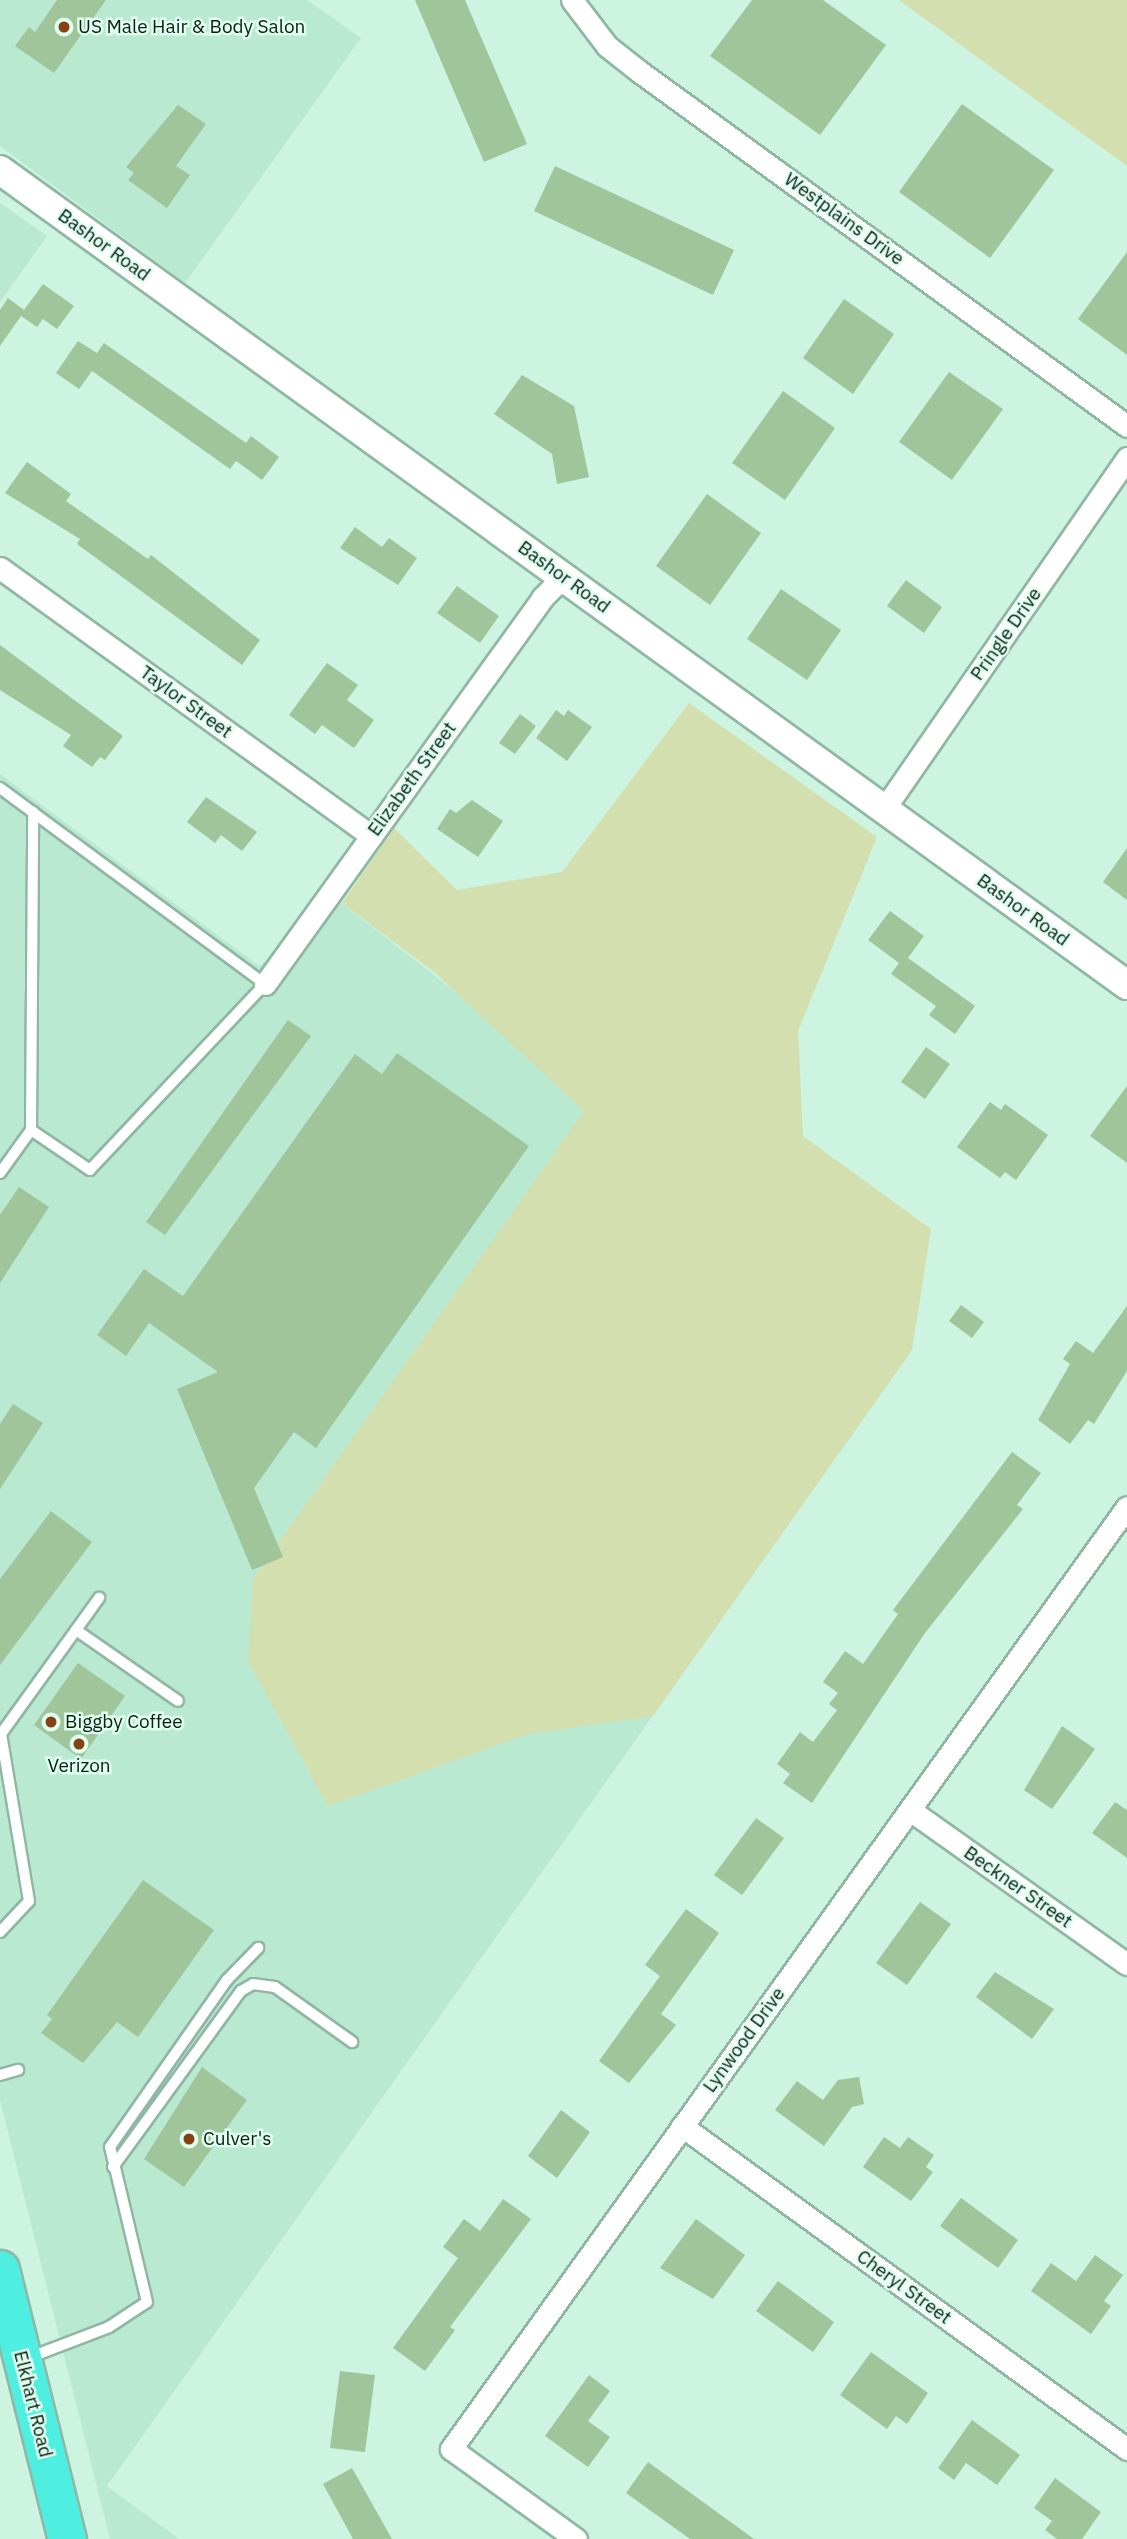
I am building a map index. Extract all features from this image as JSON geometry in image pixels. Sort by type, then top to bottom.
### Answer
[{"type":"highway","name":"Elkhart Road","points":[[0,2269],[67,2539]]},
{"type":"street","name":"Westplains Drive","points":[[572,0],[607,46],[640,72],[1127,426]]},
{"type":"street","name":"Bashor Road","points":[[0,170],[1127,985]]},
{"type":"street","name":"Pringle Drive","points":[[884,809],[1127,458]]},
{"type":"street","name":"Taylor Street","points":[[0,568],[372,836]]},
{"type":"street","name":"Elizabeth Street","points":[[265,984],[563,577]]},
{"type":"street","name":"Lynwood Drive","points":[[576,2539],[451,2449],[1127,1507]]},
{"type":"street","name":"Beckner Street","points":[[910,1810],[1127,1964]]},
{"type":"street","name":"Cheryl Street","points":[[682,2126],[1127,2448]]},
{"type":"lane","points":[[0,788],[265,984],[90,1170],[31,1130]]},
{"type":"lane","points":[[0,1173],[31,1130],[33,812]]},
{"type":"lane","points":[[0,1932],[29,1901],[1,1734],[99,1598]]},
{"type":"lane","points":[[76,1630],[177,1701]]},
{"type":"lane","points":[[22,2360],[109,2327],[148,2302],[110,2147],[228,1980],[258,1948]]},
{"type":"lane","points":[[113,2167],[241,1990],[264,1982],[275,1987],[352,2042]]},
{"type":"lane","points":[[0,2075],[18,2070]]},
{"type":"shaded area","points":[[0,0],[307,0],[361,38],[185,283],[0,146]]},
{"type":"shaded area","points":[[899,0],[1127,0],[1127,166]]},
{"type":"shaded area","points":[[0,203],[47,236],[0,302]]},
{"type":"shaded area","points":[[689,703],[877,837],[798,1031],[803,1136],[931,1229],[912,1350],[653,1716],[528,1734],[328,1806],[248,1661],[253,1579],[584,1111],[434,972],[342,903],[394,828],[457,890],[562,872]]},
{"type":"shaded area","points":[[0,774],[259,966],[342,903],[912,1350],[107,2486],[179,2539],[110,2539],[0,2100]]},
{"type":"building","points":[[57,0],[106,0],[54,73],[15,46],[29,27],[35,32]]},
{"type":"building","points":[[415,0],[465,0],[527,144],[484,162]]},
{"type":"building","points":[[752,0],[823,0],[886,45],[820,135],[710,56]]},
{"type":"building","points":[[962,104],[1054,170],[990,258],[899,192]]},
{"type":"building","points":[[178,105],[206,124],[176,166],[190,175],[167,208],[128,180],[134,173],[126,167]]},
{"type":"building","points":[[555,166],[734,250],[713,295],[534,211]]},
{"type":"building","points":[[1127,252],[1127,355],[1078,319]]},
{"type":"building","points":[[43,284],[74,306],[57,329],[43,319],[37,327],[21,316],[0,346],[0,310],[8,298],[24,310]]},
{"type":"building","points":[[844,299],[894,334],[853,394],[803,358]]},
{"type":"building","points":[[78,341],[97,353],[104,343],[246,443],[251,436],[279,457],[262,480],[236,461],[230,469],[92,371],[79,389],[56,373]]},
{"type":"building","points":[[949,372],[1003,409],[952,480],[899,442]]},
{"type":"building","points":[[522,375],[574,406],[589,477],[557,484],[552,454],[494,414]]},
{"type":"building","points":[[783,391],[835,428],[785,500],[732,463]]},
{"type":"building","points":[[27,462],[71,494],[66,501],[148,559],[151,555],[260,640],[242,665],[77,544],[80,539],[5,493]]},
{"type":"building","points":[[707,494],[761,533],[710,605],[656,566]]},
{"type":"building","points":[[355,527],[382,547],[389,538],[417,558],[398,585],[340,548]]},
{"type":"building","points":[[906,580],[942,607],[924,633],[887,606]]},
{"type":"building","points":[[457,586],[499,616],[480,643],[437,613]]},
{"type":"building","points":[[781,589],[841,630],[807,680],[747,639]]},
{"type":"building","points":[[0,645],[123,736],[105,760],[100,757],[92,767],[63,746],[71,735],[0,690]]},
{"type":"building","points":[[327,663],[358,685],[347,700],[374,720],[354,748],[322,725],[315,734],[289,715]]},
{"type":"building","points":[[556,710],[564,716],[568,710],[592,727],[567,761],[536,738]]},
{"type":"building","points":[[520,714],[536,726],[515,754],[499,743]]},
{"type":"building","points":[[206,797],[257,832],[242,851],[221,835],[215,843],[187,822]]},
{"type":"building","points":[[472,800],[503,821],[478,857],[437,829],[450,809],[456,813]]},
{"type":"building","points":[[1127,848],[1127,900],[1103,882]]},
{"type":"building","points":[[890,911],[924,936],[908,958],[975,1006],[955,1034],[929,1015],[936,1006],[891,974],[899,963],[868,940]]},
{"type":"building","points":[[288,1020],[311,1036],[165,1235],[146,1222]]},
{"type":"building","points":[[926,1047],[950,1064],[925,1099],[901,1082]]},
{"type":"building","points":[[397,1053],[529,1146],[316,1448],[294,1432],[254,1488],[283,1557],[252,1570],[177,1389],[218,1372],[149,1323],[126,1356],[97,1335],[144,1269],[183,1296],[355,1054],[382,1074]]},
{"type":"building","points":[[1127,1086],[1127,1163],[1090,1136]]},
{"type":"building","points":[[990,1102],[1001,1110],[1005,1104],[1048,1135],[1016,1180],[1005,1172],[1000,1178],[957,1147]]},
{"type":"building","points":[[19,1187],[49,1207],[0,1283],[0,1215]]},
{"type":"building","points":[[961,1305],[984,1322],[972,1338],[949,1321]]},
{"type":"building","points":[[1127,1306],[1127,1371],[1094,1424],[1088,1420],[1070,1444],[1038,1420],[1070,1364],[1063,1359],[1076,1341],[1093,1353]]},
{"type":"building","points":[[13,1404],[43,1423],[0,1489],[0,1424]]},
{"type":"building","points":[[1012,1452],[1041,1473],[1017,1505],[1023,1509],[925,1633],[812,1803],[783,1783],[790,1774],[777,1764],[800,1732],[813,1742],[837,1710],[829,1704],[838,1693],[823,1682],[845,1651],[863,1664],[898,1614],[893,1610]]},
{"type":"building","points":[[51,1511],[92,1542],[0,1665],[0,1579]]},
{"type":"building","points":[[78,1663],[125,1696],[81,1759],[34,1725]]},
{"type":"building","points":[[1062,1726],[1095,1749],[1052,1809],[1024,1790]]},
{"type":"building","points":[[1115,1802],[1127,1810],[1127,1858],[1092,1833]]},
{"type":"building","points":[[756,1818],[784,1838],[742,1895],[714,1875]]},
{"type":"building","points":[[143,1880],[214,1930],[138,2037],[117,2022],[83,2063],[41,2033],[52,2019],[47,2015]]},
{"type":"building","points":[[920,1902],[951,1924],[907,1985],[876,1963]]},
{"type":"building","points":[[686,1909],[719,1933],[661,2014],[676,2025],[629,2083],[599,2061],[660,1976],[645,1965]]},
{"type":"building","points":[[995,1972],[1054,2009],[1032,2039],[976,1997]]},
{"type":"building","name":"Culver's","points":[[202,2067],[247,2100],[184,2187],[144,2159]]},
{"type":"building","points":[[859,2077],[864,2104],[852,2107],[824,2146],[775,2110],[797,2081],[823,2100],[838,2080]]},
{"type":"building","points":[[561,2110],[590,2132],[557,2178],[528,2156]]},
{"type":"building","points":[[884,2137],[900,2148],[908,2137],[934,2155],[926,2167],[933,2172],[911,2201],[863,2167]]},
{"type":"building","points":[[961,2198],[1018,2240],[998,2268],[940,2226]]},
{"type":"building","points":[[503,2199],[531,2219],[450,2327],[455,2330],[425,2371],[393,2348],[458,2258],[443,2247],[464,2219],[480,2231]]},
{"type":"building","points":[[696,2219],[745,2255],[713,2299],[660,2268]]},
{"type":"building","points":[[1095,2255],[1123,2275],[1104,2301],[1111,2306],[1091,2334],[1031,2291],[1051,2263],[1076,2281]]},
{"type":"building","points":[[778,2281],[834,2322],[813,2352],[756,2311]]},
{"type":"building","points":[[871,2352],[928,2393],[907,2424],[896,2416],[887,2429],[840,2395]]},
{"type":"building","points":[[340,2371],[375,2375],[365,2452],[330,2448]]},
{"type":"building","points":[[589,2375],[610,2391],[588,2421],[610,2437],[588,2467],[545,2436]]},
{"type":"building","points":[[972,2420],[1020,2455],[997,2485],[966,2463],[954,2480],[938,2468]]},
{"type":"building","points":[[648,2462],[754,2539],[690,2539],[626,2493]]},
{"type":"building","points":[[352,2468],[392,2539],[353,2539],[323,2484]]},
{"type":"building","points":[[1055,2478],[1101,2512],[1082,2539],[1057,2539],[1045,2530],[1052,2521],[1034,2508]]},
{"type":"place","name":"US Male Hair & Body Salon","points":[[64,27]]},
{"type":"place","name":"Biggby Coffee","points":[[51,1722]]},
{"type":"place","name":"Verizon","points":[[79,1744]]},
{"type":"place","name":"Culver's","points":[[189,2139]]}]
